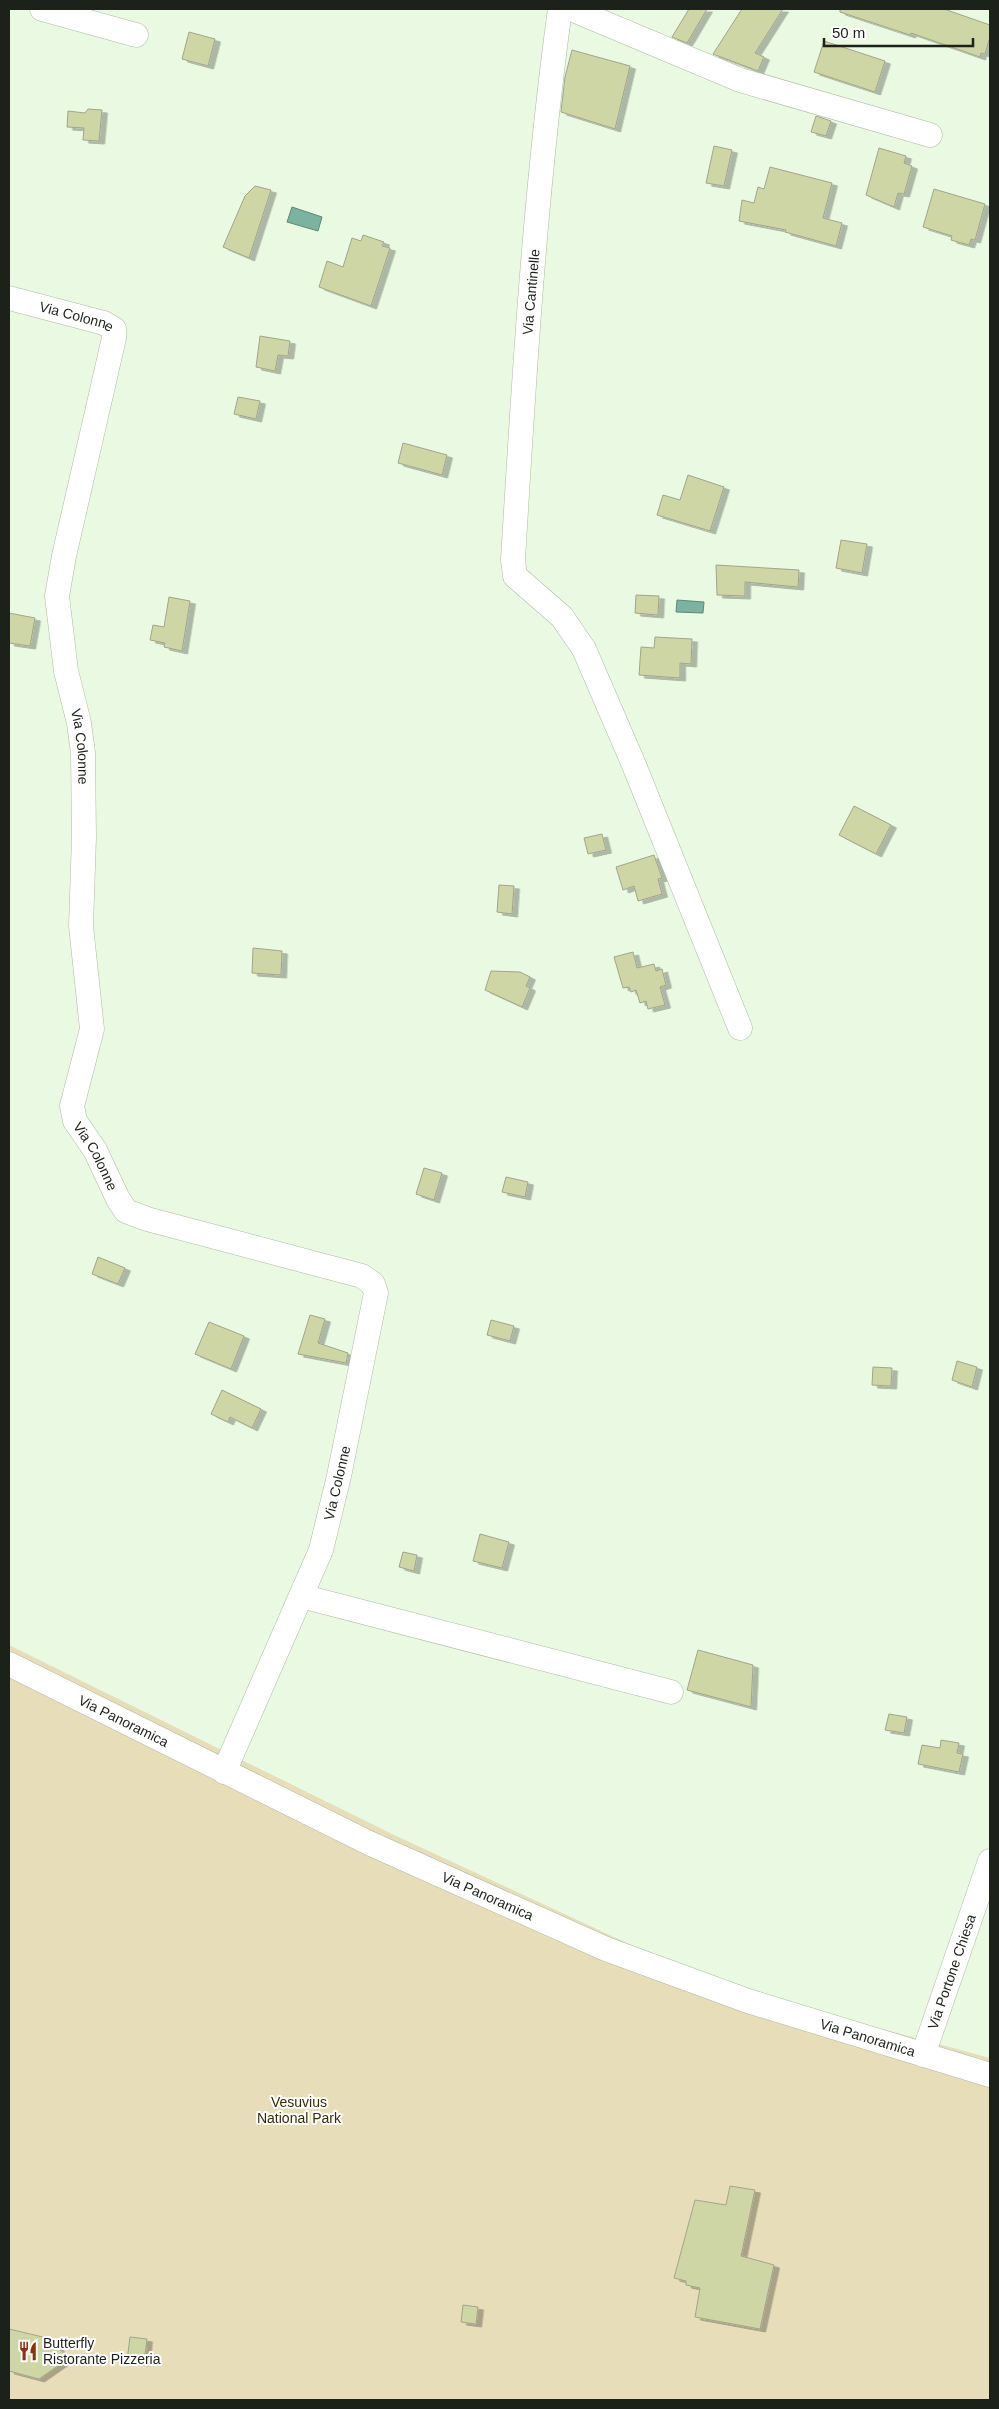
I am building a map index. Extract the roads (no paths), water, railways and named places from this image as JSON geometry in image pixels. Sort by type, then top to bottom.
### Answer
[{"type":"street","points":[[42,9],[136,35]]},
{"type":"street","name":"Via Cantinelle","points":[[560,9],[547,105],[524,380],[513,560],[515,576],[562,617],[584,649],[634,765],[740,1028]]},
{"type":"street","points":[[571,9],[740,80],[930,135]]},
{"type":"street","name":"Via Colonne","points":[[9,298],[104,323],[114,329],[114,338],[64,556],[57,596],[66,671],[79,723],[83,753],[84,837],[81,926],[92,1029],[72,1106],[75,1121],[95,1150],[118,1199],[126,1211],[147,1219],[362,1276],[373,1284],[376,1293],[339,1476],[323,1541],[224,1772]]},
{"type":"street","points":[[301,1596],[671,1692]]},
{"type":"street","name":"Via Panoramica","points":[[9,1664],[369,1843],[606,1949],[748,2001],[990,2075]]},
{"type":"street","name":"Via Portone Chiesa","points":[[923,2055],[990,1861]]},
{"type":"water","points":[[292,207],[322,217],[318,231],[287,222]]},
{"type":"water","points":[[677,600],[704,602],[703,613],[676,612]]},
{"type":"place","name":"Butterfly Ristorante Pizzeria","points":[[28,2351]]},
{"type":"park label","name":"Vesuvius National Park","points":[[299,2110]]}]
